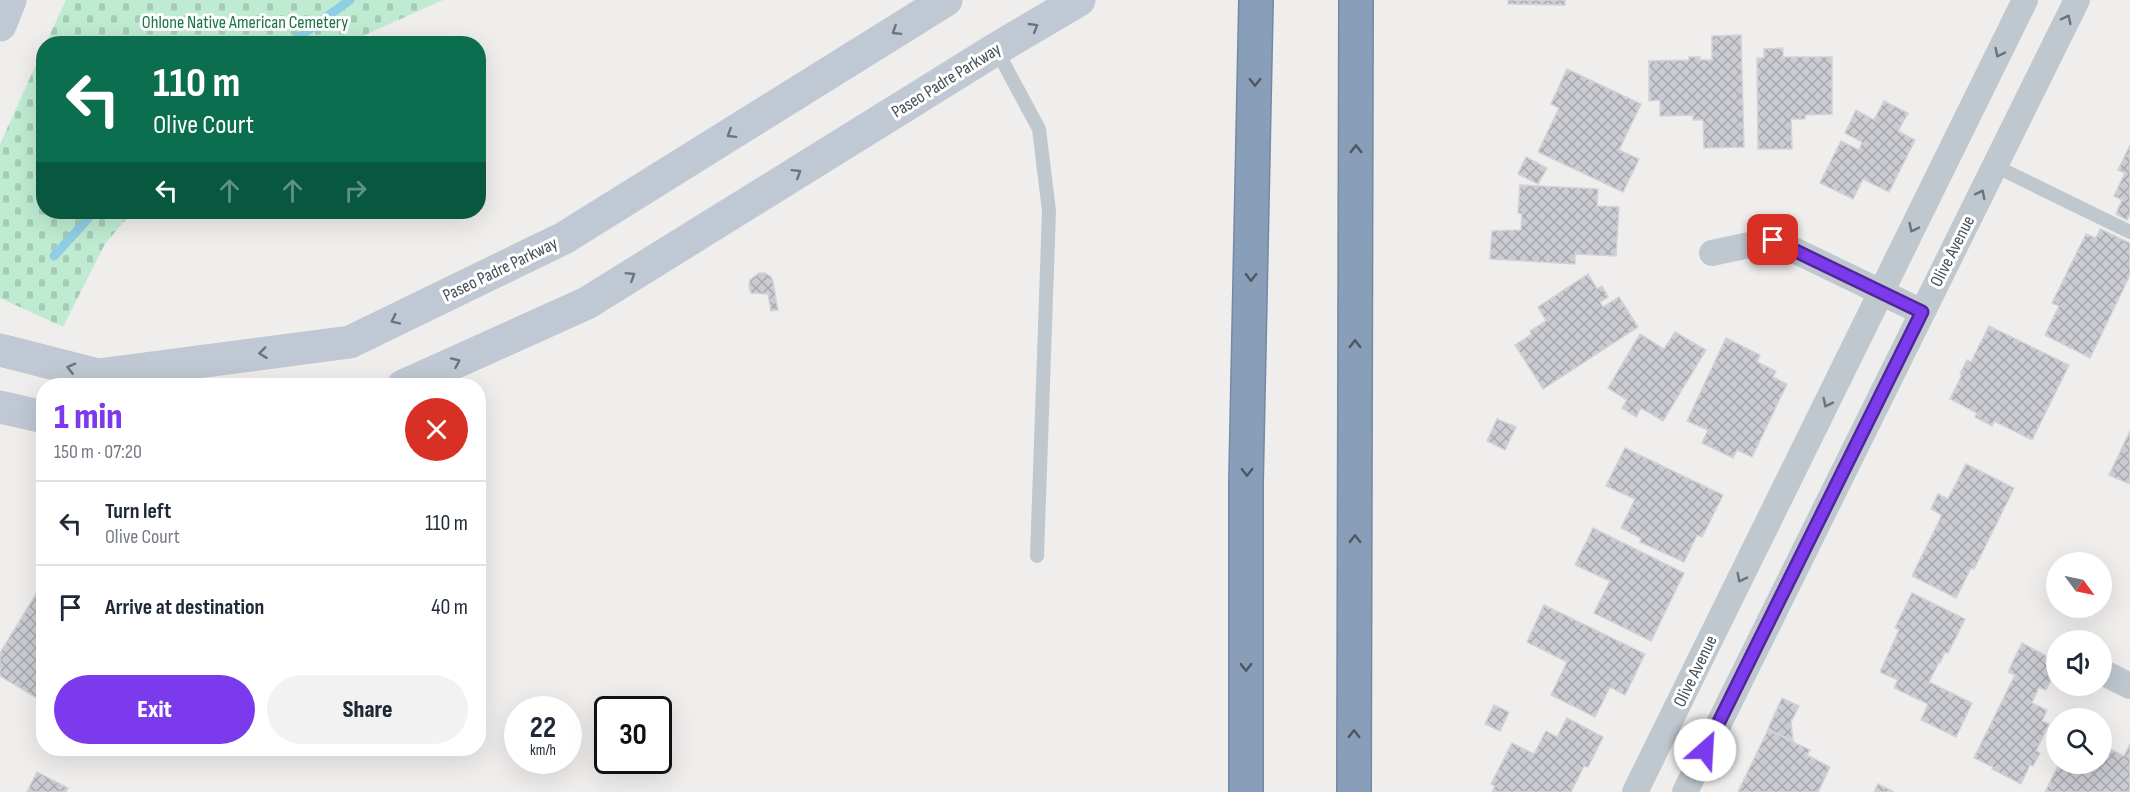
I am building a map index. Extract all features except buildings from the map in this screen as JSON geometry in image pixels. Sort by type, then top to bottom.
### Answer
[{"type":"highway","points":[[1354,792],[1356,0]]},
{"type":"highway","points":[[1246,792],[1246,483],[1253,8]]},
{"type":"main road","points":[[0,25],[10,0]]},
{"type":"main road","name":"Paseo Padre Parkway","points":[[0,350],[98,375],[350,342],[564,238],[946,0]]},
{"type":"main road","name":"Paseo Padre Parkway","points":[[421,378],[587,303],[996,49],[1079,0]]},
{"type":"main road","points":[[0,407],[36,415]]},
{"type":"street","name":"Olive Avenue","points":[[1635,792],[2025,0]]},
{"type":"street","name":"Olive Avenue","points":[[1685,792],[2077,0]]},
{"type":"street","points":[[1712,253],[1773,240],[1922,312]]},
{"type":"street","points":[[2112,677],[2130,686]]},
{"type":"lane","points":[[996,49],[1039,129],[1049,211],[1037,556]]},
{"type":"lane","points":[[1995,166],[2130,232]]},
{"type":"green space","name":"Ohlone Native American Cemetery","points":[[66,0],[443,0],[363,36],[49,36]]},
{"type":"green space","points":[[36,64],[36,219],[126,219],[105,244],[63,327],[0,298],[0,144]]},
{"type":"waterway","points":[[300,36],[350,0]]},
{"type":"waterway","points":[[54,256],[88,219]]},
{"type":"route","points":[[1705,750],[1922,312],[1773,240]]}]
